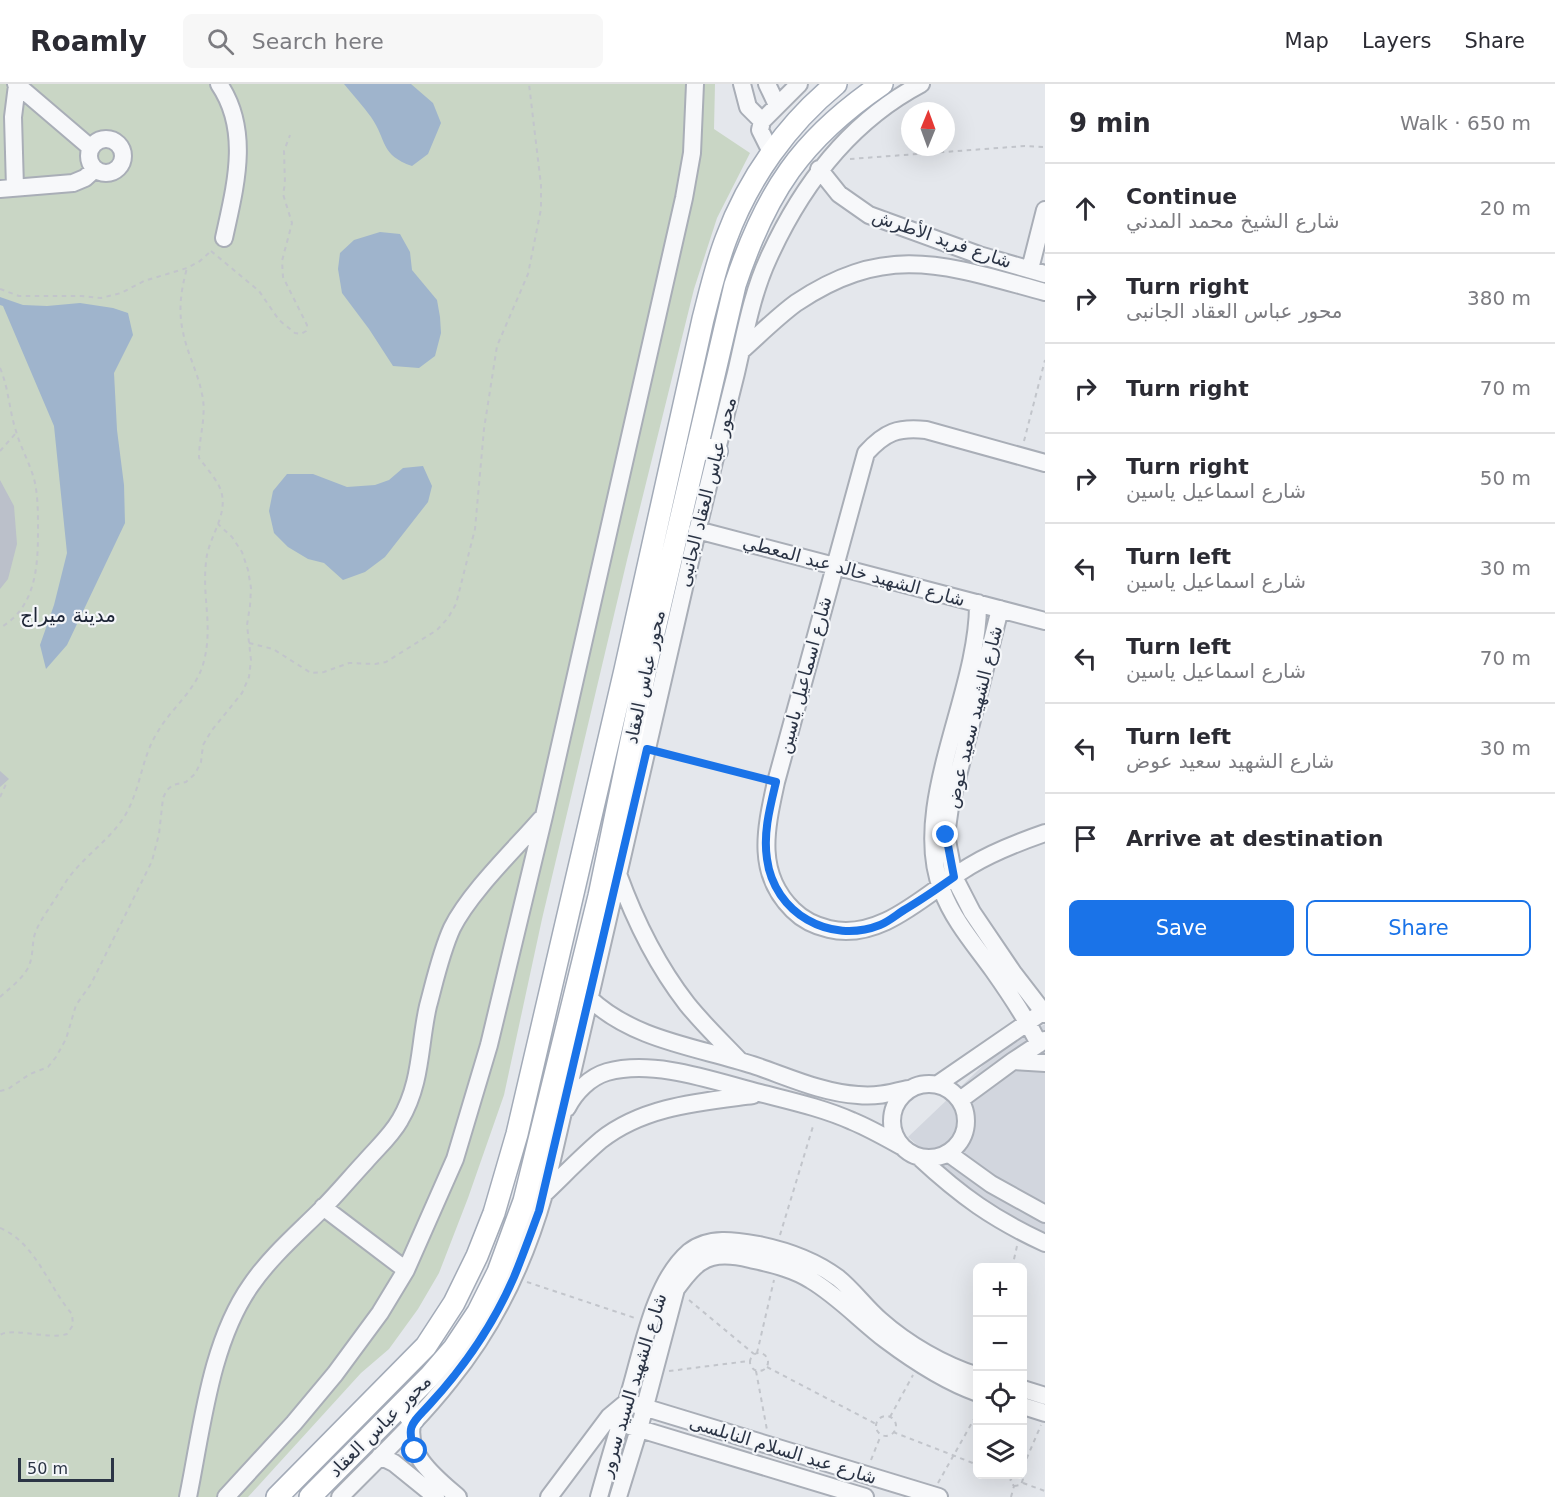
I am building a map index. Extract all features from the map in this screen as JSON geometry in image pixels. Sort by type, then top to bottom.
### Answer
[{"type":"main road","name":"محور عباس العقاد","points":[[310,1497],[407,1413],[478,1312],[498,1272],[553,1120],[597,933],[634,674],[635,624],[718,264],[739,206],[771,152],[805,113],[836,84]]},
{"type":"main road","name":"محور عباس العقاد","points":[[277,1497],[426,1346],[454,1303],[477,1256],[494,1213],[517,1134],[634,674],[657,617],[707,449],[735,285],[753,235],[783,177],[827,126],[882,84]]},
{"type":"main road","points":[[635,624],[638,628],[642,628],[650,619],[657,617]]},
{"type":"street","points":[[16,84],[91,148]]},
{"type":"street","points":[[16,84],[7,188],[73,183],[85,178],[95,169]]},
{"type":"street","points":[[219,84],[228,98],[235,118],[238,141],[237,177],[224,238]]},
{"type":"street","points":[[226,1497],[294,1423],[335,1374],[380,1313],[406,1270],[455,1159],[475,1095],[544,816],[684,198],[692,153],[695,84]]},
{"type":"street","points":[[742,84],[748,107],[762,121]]},
{"type":"street","points":[[767,84],[777,105]]},
{"type":"street","points":[[771,152],[760,130],[762,121],[799,84]]},
{"type":"street","name":"محور عباس العقاد الجانبى","points":[[340,1497],[380,1456],[407,1413],[430,1404],[469,1355],[514,1277],[544,1194],[553,1120],[589,998],[597,933],[618,874],[697,530],[707,449],[741,351],[758,281],[788,218],[823,165],[864,122],[899,96],[921,84]]},
{"type":"street","points":[[99,140],[110,140],[120,147],[122,152],[120,163],[112,171],[101,172],[95,169],[89,159],[91,148],[99,140]]},
{"type":"street","name":"شارع فريد الأطرش","points":[[823,165],[839,194],[869,215],[979,255],[1038,271]]},
{"type":"street","points":[[1038,271],[1045,210]]},
{"type":"street","points":[[974,273],[979,255]]},
{"type":"street","name":"شارع فريد الأطرش","points":[[741,351],[795,305],[820,288],[849,275],[878,266],[913,263],[950,267],[1045,292]]},
{"type":"street","name":"شارع اسماعيل ياسين","points":[[1045,463],[926,430],[909,428],[892,432],[877,441],[866,453],[776,782],[767,821],[767,860],[772,881],[783,900],[798,916],[818,926],[839,931],[861,931],[882,924],[999,851],[1045,833]]},
{"type":"street","name":"شارع الشهيد خالد عبد المعطي","points":[[697,530],[1045,621]]},
{"type":"street","name":"شارع الشهيد سعيد عوض","points":[[978,603],[973,656],[937,802],[933,829],[934,858],[947,882],[965,902],[1014,975],[1045,1012]]},
{"type":"street","name":"شارع الشهيد سعيد عوض","points":[[1000,609],[950,807],[946,835],[947,882],[955,918],[1042,1042]]},
{"type":"street","points":[[188,1497],[213,1375],[228,1327],[250,1286],[279,1251],[392,1133],[402,1118],[413,1090],[421,1060],[428,1010],[438,970],[453,927],[478,890],[544,816]]},
{"type":"street","points":[[618,874],[643,935],[666,975],[688,1005],[741,1061]]},
{"type":"street","points":[[589,998],[615,1018],[660,1038],[833,1091],[876,1096],[917,1085],[938,1084],[947,1088],[960,1100],[966,1119],[966,1129],[962,1138],[948,1153],[939,1157],[919,1157]]},
{"type":"street","points":[[938,1084],[1045,1012]]},
{"type":"street","points":[[960,1100],[1042,1042]]},
{"type":"street","points":[[1013,1061],[1045,1063]]},
{"type":"street","points":[[553,1120],[584,1085],[605,1072],[630,1068],[655,1069],[698,1077],[819,1109],[854,1122],[919,1157],[972,1203],[1045,1243]]},
{"type":"street","points":[[901,1146],[891,1127],[891,1116],[900,1096],[908,1089]]},
{"type":"street","points":[[544,1194],[601,1140],[640,1117],[663,1109],[697,1102],[763,1094]]},
{"type":"street","points":[[948,1153],[992,1184],[1045,1214]]},
{"type":"street","points":[[323,1207],[406,1270]]},
{"type":"street","name":"شارع الشهيد السيد سرور","points":[[598,1497],[650,1323],[664,1286],[675,1266],[691,1251],[712,1242],[736,1240],[776,1257],[810,1279],[920,1364],[952,1375],[973,1376]]},
{"type":"street","name":"شارع الشهيد السيد سرور","points":[[618,1497],[639,1429],[676,1289],[701,1261],[718,1256],[803,1258],[840,1280],[881,1320],[973,1390]]},
{"type":"street","points":[[1027,1390],[1045,1396]]},
{"type":"street","points":[[549,1497],[609,1417],[627,1402]]},
{"type":"street","name":"شارع عبد السلام النابلسى","points":[[627,1402],[935,1496]]},
{"type":"street","points":[[1027,1409],[1043,1419]]},
{"type":"street","points":[[407,1413],[410,1437],[431,1487]]},
{"type":"street","name":"شارع عبد السلام النابلسى","points":[[621,1423],[865,1497]]},
{"type":"street","points":[[380,1456],[431,1487],[458,1497]]},
{"type":"path","points":[[249,643],[273,649],[310,673],[324,672],[348,663],[386,662],[437,630],[448,618],[456,604],[475,529],[484,429],[497,346],[528,274],[541,209],[541,185],[528,84]]},
{"type":"path","points":[[211,251],[259,291],[272,312],[287,327],[295,333],[301,334],[306,331],[307,325],[283,277],[282,261],[292,223],[283,194],[284,151],[290,135]]},
{"type":"path","points":[[823,165],[1025,146],[1045,147]]},
{"type":"path","points":[[0,289],[19,296],[101,298],[121,293],[153,278],[187,268],[200,261],[224,238]]},
{"type":"path","points":[[0,998],[22,977],[29,965],[34,937],[40,923],[73,872],[116,829],[129,809],[144,759],[157,733],[191,689],[203,665],[209,638],[204,585],[206,558],[221,517],[223,501],[218,485],[199,458],[204,406],[199,380],[183,334],[180,312],[181,290],[187,268]]},
{"type":"path","points":[[1020,456],[1045,360]]},
{"type":"path","points":[[0,368],[11,402],[16,433],[28,459],[35,484],[38,509],[38,563],[35,578],[23,606],[14,618],[0,628]]},
{"type":"path","points":[[0,450],[16,433]]},
{"type":"path","points":[[0,1091],[8,1089],[30,1074],[48,1066],[66,1039],[76,1005],[91,984],[152,861],[159,834],[163,798],[167,790],[173,785],[186,782],[195,774],[201,762],[203,745],[212,730],[242,693],[249,677],[251,660],[247,625],[251,588],[248,570],[242,552],[218,525]]},
{"type":"path","points":[[647,749],[776,782]]},
{"type":"path","points":[[0,797],[6,784]]},
{"type":"path","points":[[653,1373],[749,1361],[756,1354],[776,1257],[819,1109]]},
{"type":"path","points":[[0,1228],[11,1233],[27,1248],[72,1314],[73,1325],[67,1334],[56,1338],[17,1333],[0,1335]]},
{"type":"path","points":[[1013,1263],[1020,1231]]},
{"type":"path","points":[[514,1277],[650,1323]]},
{"type":"path","points":[[676,1289],[756,1354],[765,1356],[767,1368]]},
{"type":"path","points":[[749,1361],[752,1369],[756,1371],[760,1372],[767,1368]]},
{"type":"path","points":[[890,1417],[920,1364]]},
{"type":"path","points":[[767,1368],[876,1424],[881,1435]]},
{"type":"path","points":[[756,1371],[769,1446]]},
{"type":"path","points":[[876,1424],[882,1417],[890,1417]]},
{"type":"path","points":[[881,1435],[890,1435],[893,1432],[895,1424],[890,1417]]},
{"type":"path","points":[[1027,1457],[1043,1419]]},
{"type":"path","points":[[935,1496],[973,1421]]},
{"type":"path","points":[[893,1432],[973,1463]]},
{"type":"path","points":[[865,1476],[881,1435]]},
{"type":"path","points":[[1011,1479],[1014,1486]]},
{"type":"path","points":[[1022,1479],[1023,1483]]},
{"type":"path","points":[[1014,1486],[1023,1483],[1045,1491]]},
{"type":"path","points":[[1011,1497],[1014,1486]]},
{"type":"shaded area","points":[[1045,1024],[1045,1234],[995,1206],[945,1170],[908,1137],[993,1056]]},
{"type":"green space","points":[[0,84],[715,84],[714,129],[750,153],[717,218],[694,289],[542,919],[504,1095],[468,1198],[439,1273],[418,1309],[389,1349],[361,1373],[248,1497],[0,1497]]},
{"type":"water","points":[[344,84],[411,84],[433,103],[441,123],[428,154],[412,166],[394,157],[389,152],[371,117]]},
{"type":"water","points":[[380,232],[400,234],[410,252],[412,270],[437,300],[441,333],[435,356],[419,368],[393,366],[342,293],[338,269],[340,253],[354,240]]},
{"type":"water","points":[[0,297],[23,305],[47,306],[80,303],[113,308],[128,313],[133,335],[114,373],[125,523],[67,645],[46,669],[40,645],[54,605],[67,553],[54,426],[3,306],[0,305]]},
{"type":"water","points":[[423,466],[432,486],[428,502],[385,557],[365,572],[343,580],[324,563],[308,559],[288,547],[274,533],[269,511],[273,491],[287,474],[313,474],[347,487],[375,485],[389,480],[403,468]]},
{"type":"building","points":[[0,480],[14,506],[17,544],[8,579],[0,589]]},
{"type":"building","points":[[0,771],[9,779],[0,787]]},
{"type":"district","name":"مدينة ميراج","points":[[68,615]]},
{"type":"route","points":[[415,1451],[410,1437],[413,1420],[450,1380],[485,1330],[514,1277],[539,1211],[647,749],[776,782],[767,821],[766,843],[772,881],[783,900],[798,916],[818,926],[839,931],[861,931],[882,924],[940,887],[954,877],[946,835]]}]
